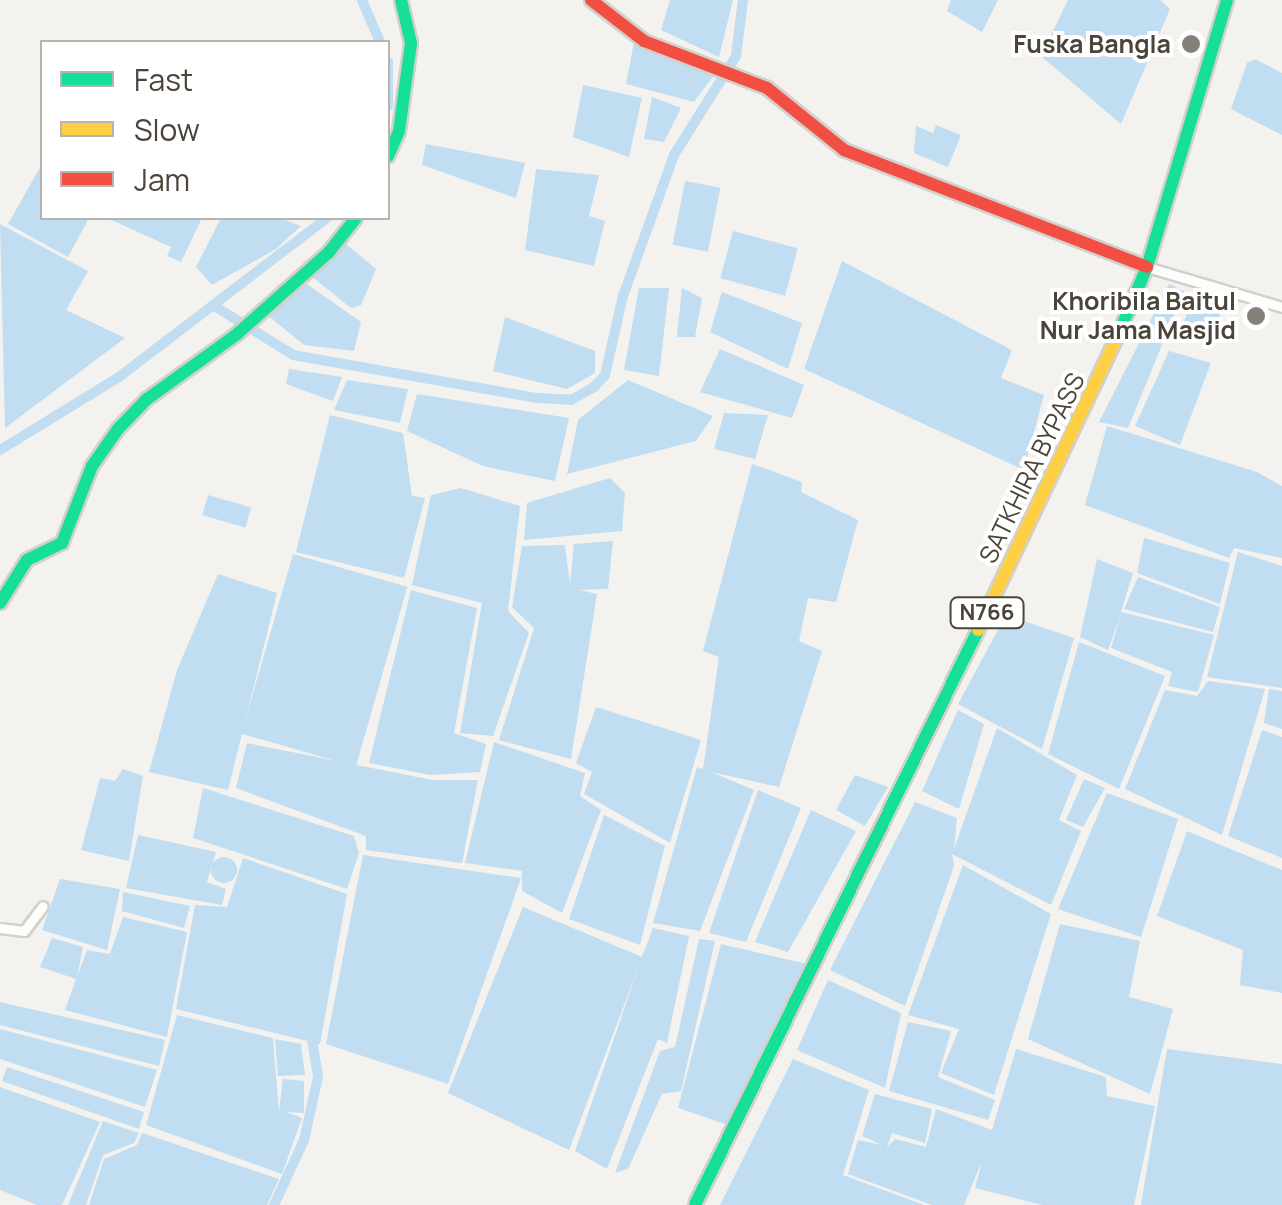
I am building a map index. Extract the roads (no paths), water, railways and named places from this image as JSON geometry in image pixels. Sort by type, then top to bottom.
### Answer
[{"type":"main road","points":[[390,151],[399,131],[411,43],[400,0]]},
{"type":"main road","points":[[592,0],[644,41],[768,88],[844,150],[1018,212],[1147,267]]},
{"type":"main road","name":"SATKHIRA BYPASS","points":[[695,1205],[896,805],[1147,267],[1227,0]]},
{"type":"main road","points":[[0,603],[27,560],[64,540],[92,466],[118,429],[147,399],[238,334],[250,318],[289,287],[354,220]]},
{"type":"street","points":[[1147,267],[1282,306]]},
{"type":"street","points":[[0,928],[24,932],[42,906]]},
{"type":"water","points":[[670,0],[733,0],[719,57],[661,30]]},
{"type":"water","points":[[951,0],[998,0],[982,32],[947,11]]},
{"type":"water","points":[[1068,0],[1160,0],[1170,9],[1121,124],[1041,56]]},
{"type":"water","points":[[634,42],[649,52],[715,74],[694,102],[626,84]]},
{"type":"water","points":[[1255,59],[1282,73],[1282,135],[1231,109],[1247,63]]},
{"type":"water","points":[[583,85],[642,98],[629,157],[573,137]]},
{"type":"water","points":[[652,97],[681,108],[664,142],[644,139]]},
{"type":"water","points":[[936,125],[961,135],[948,167],[914,153],[916,126],[933,133]]},
{"type":"water","points":[[426,144],[525,163],[516,198],[422,165]]},
{"type":"water","points":[[40,168],[40,220],[88,220],[68,257],[8,224]]},
{"type":"water","points":[[536,169],[599,175],[589,216],[605,221],[594,266],[525,250]]},
{"type":"water","points":[[685,181],[720,188],[708,252],[673,245]]},
{"type":"water","points":[[111,220],[201,220],[181,262],[167,256],[171,247]]},
{"type":"water","points":[[220,220],[285,220],[301,226],[276,249],[212,285],[196,267]]},
{"type":"water","points":[[0,224],[88,271],[66,310],[125,338],[5,428]]},
{"type":"water","points":[[733,231],[798,248],[785,296],[720,278]]},
{"type":"water","points":[[341,240],[376,269],[361,305],[351,308],[311,276]]},
{"type":"water","points":[[842,261],[1012,350],[1001,378],[1044,395],[1024,470],[804,369]]},
{"type":"water","points":[[304,282],[361,322],[354,351],[304,345],[266,314]]},
{"type":"water","points":[[1169,284],[1184,291],[1128,428],[1099,422]]},
{"type":"water","points":[[639,288],[669,288],[659,376],[624,370]]},
{"type":"water","points":[[682,288],[702,298],[695,337],[677,337]]},
{"type":"water","points":[[722,292],[802,323],[788,369],[710,332]]},
{"type":"water","points":[[1193,294],[1223,302],[1214,346],[1180,334]]},
{"type":"water","points":[[505,317],[595,351],[595,373],[567,389],[493,371]]},
{"type":"water","points":[[720,349],[804,385],[792,418],[700,392]]},
{"type":"water","points":[[1169,351],[1211,363],[1180,445],[1135,426]]},
{"type":"water","points":[[289,369],[342,377],[333,401],[286,384]]},
{"type":"water","points":[[347,380],[408,389],[400,423],[334,410]]},
{"type":"water","points":[[628,380],[713,416],[696,441],[567,474],[578,420]]},
{"type":"water","points":[[417,394],[569,418],[555,481],[483,466],[407,431]]},
{"type":"water","points":[[724,413],[768,415],[755,459],[714,449]]},
{"type":"water","points":[[330,415],[403,433],[412,496],[425,498],[404,578],[296,552]]},
{"type":"water","points":[[1107,426],[1257,472],[1282,486],[1282,558],[1234,548],[1229,558],[1085,505]]},
{"type":"water","points":[[752,464],[802,482],[801,492],[858,520],[836,602],[808,598],[799,641],[822,651],[779,787],[711,772],[754,790],[700,931],[653,923],[697,767],[703,769],[719,657],[703,651]]},
{"type":"water","points":[[610,478],[625,493],[622,531],[524,540],[527,503]]},
{"type":"water","points":[[461,488],[520,506],[508,611],[529,633],[493,736],[460,733],[482,603],[412,585],[431,495]]},
{"type":"water","points":[[208,495],[251,507],[245,528],[202,515]]},
{"type":"water","points":[[1144,538],[1230,563],[1220,604],[1137,573]]},
{"type":"water","points":[[613,541],[608,589],[579,590],[597,594],[571,759],[499,740],[534,628],[512,607],[522,546],[565,545],[570,583],[574,544]]},
{"type":"water","points":[[1238,552],[1282,566],[1282,688],[1207,677]]},
{"type":"water","points":[[293,554],[407,587],[356,767],[241,734]]},
{"type":"water","points":[[1097,559],[1133,573],[1121,612],[1214,635],[1198,692],[1168,686],[1172,672],[1111,648],[1121,614],[1108,650],[1080,637]]},
{"type":"water","points":[[218,574],[277,593],[228,790],[149,772],[177,670]]},
{"type":"water","points":[[1138,577],[1220,607],[1213,632],[1124,609]]},
{"type":"water","points":[[411,590],[477,608],[454,733],[486,744],[480,772],[431,775],[369,763]]},
{"type":"water","points":[[1006,615],[1074,638],[1042,749],[958,704]]},
{"type":"water","points":[[1079,642],[1165,676],[1119,789],[1048,754]]},
{"type":"water","points":[[1208,681],[1265,689],[1222,835],[1125,789],[1165,690],[1197,696]]},
{"type":"water","points":[[1269,689],[1282,691],[1282,729],[1264,723]]},
{"type":"water","points":[[596,707],[701,740],[670,843],[584,794],[592,772],[576,763]]},
{"type":"water","points":[[958,710],[984,724],[959,809],[922,791]]},
{"type":"water","points":[[997,728],[1077,775],[1059,820],[1081,831],[1051,905],[952,854],[954,866],[905,1006],[830,970],[915,802],[957,818],[954,849]]},
{"type":"water","points":[[1262,730],[1282,737],[1282,858],[1228,836]]},
{"type":"water","points":[[494,742],[585,773],[580,796],[601,810],[562,913],[522,891],[522,871],[465,863]]},
{"type":"water","points":[[247,743],[432,780],[478,780],[462,863],[366,850],[366,836],[236,788]]},
{"type":"water","points":[[123,769],[143,776],[129,861],[81,850],[100,778],[115,781]]},
{"type":"water","points":[[855,775],[888,787],[865,826],[836,810]]},
{"type":"water","points":[[1084,779],[1105,788],[1083,827],[1066,820]]},
{"type":"water","points":[[203,788],[354,836],[359,853],[347,889],[193,838]]},
{"type":"water","points":[[758,790],[801,808],[746,942],[709,933]]},
{"type":"water","points":[[1107,793],[1178,819],[1141,937],[1058,909]]},
{"type":"water","points":[[811,810],[856,831],[788,952],[755,942]]},
{"type":"water","points":[[604,815],[665,846],[640,945],[569,919]]},
{"type":"water","points":[[1187,831],[1282,870],[1282,993],[1240,985],[1243,950],[1157,916]]},
{"type":"water","points":[[138,835],[216,852],[207,882],[226,889],[222,905],[126,888]]},
{"type":"water","points":[[363,855],[521,878],[448,1084],[326,1044]]},
{"type":"water","points":[[224,857],[233,861],[237,870],[233,879],[224,883],[215,879],[211,870],[215,861]]},
{"type":"water","points":[[243,858],[347,894],[320,1044],[176,1009],[195,905],[227,907]]},
{"type":"water","points":[[963,865],[1051,914],[994,1095],[941,1073],[959,1029],[908,1015]]},
{"type":"water","points":[[60,879],[120,889],[107,950],[42,930]]},
{"type":"water","points":[[123,892],[190,906],[184,928],[122,911]]},
{"type":"water","points":[[523,907],[642,957],[653,928],[689,936],[667,1043],[658,1039],[607,1169],[575,1151],[639,966],[569,1150],[448,1093]]},
{"type":"water","points":[[123,917],[187,932],[167,1037],[65,1010],[76,979],[40,967],[52,938],[83,947],[77,977],[87,950],[110,954]]},
{"type":"water","points":[[1060,924],[1140,941],[1129,997],[1173,1009],[1150,1094],[1028,1039]]},
{"type":"water","points":[[699,939],[715,941],[681,1091],[662,1094],[628,1169],[615,1173],[660,1051],[675,1047]]},
{"type":"water","points":[[721,944],[807,964],[728,1125],[678,1108]]},
{"type":"water","points":[[828,980],[901,1013],[885,1088],[797,1050]]},
{"type":"water","points":[[0,1002],[165,1040],[159,1066],[0,1025]]},
{"type":"water","points":[[177,1015],[273,1038],[279,1111],[283,1079],[304,1081],[304,1113],[286,1112],[302,1118],[282,1174],[146,1125]]},
{"type":"water","points":[[908,1022],[951,1031],[938,1077],[995,1100],[988,1120],[889,1091]]},
{"type":"water","points":[[0,1029],[157,1070],[145,1107],[0,1059]]},
{"type":"water","points":[[275,1039],[301,1044],[305,1075],[278,1076]]},
{"type":"water","points":[[1016,1049],[1106,1077],[1107,1096],[1155,1106],[1134,1205],[1042,1205],[975,1188],[982,1161],[964,1205],[932,1205],[848,1174],[858,1140],[882,1145],[862,1136],[875,1094],[932,1109],[925,1143],[892,1133],[887,1147],[895,1139],[926,1147],[936,1109],[992,1130]]},
{"type":"water","points":[[1167,1049],[1282,1064],[1282,1205],[1141,1205]]},
{"type":"water","points":[[793,1059],[869,1090],[843,1175],[924,1205],[720,1205]]},
{"type":"water","points":[[7,1067],[144,1112],[139,1129],[2,1081]]},
{"type":"water","points":[[0,1087],[100,1122],[62,1205],[37,1205],[0,1190]]},
{"type":"water","points":[[103,1121],[139,1133],[134,1143],[103,1155],[86,1205],[68,1205]]},
{"type":"water","points":[[142,1133],[279,1179],[267,1205],[89,1205],[104,1159],[137,1145]]},
{"type":"waterway","points":[[362,0],[379,40]]},
{"type":"waterway","points":[[216,307],[293,355],[537,398],[571,400],[594,387],[605,375],[623,296],[674,155],[736,56],[743,0]]},
{"type":"waterway","points":[[0,450],[119,377],[324,220]]},
{"type":"waterway","points":[[274,1205],[304,1140],[318,1077],[311,1033]]},
{"type":"place","name":"Fuska Bangla","points":[[1191,44]]},
{"type":"place","name":"Khoribila Baitul Nur Jama Masjid","points":[[1256,316]]}]
